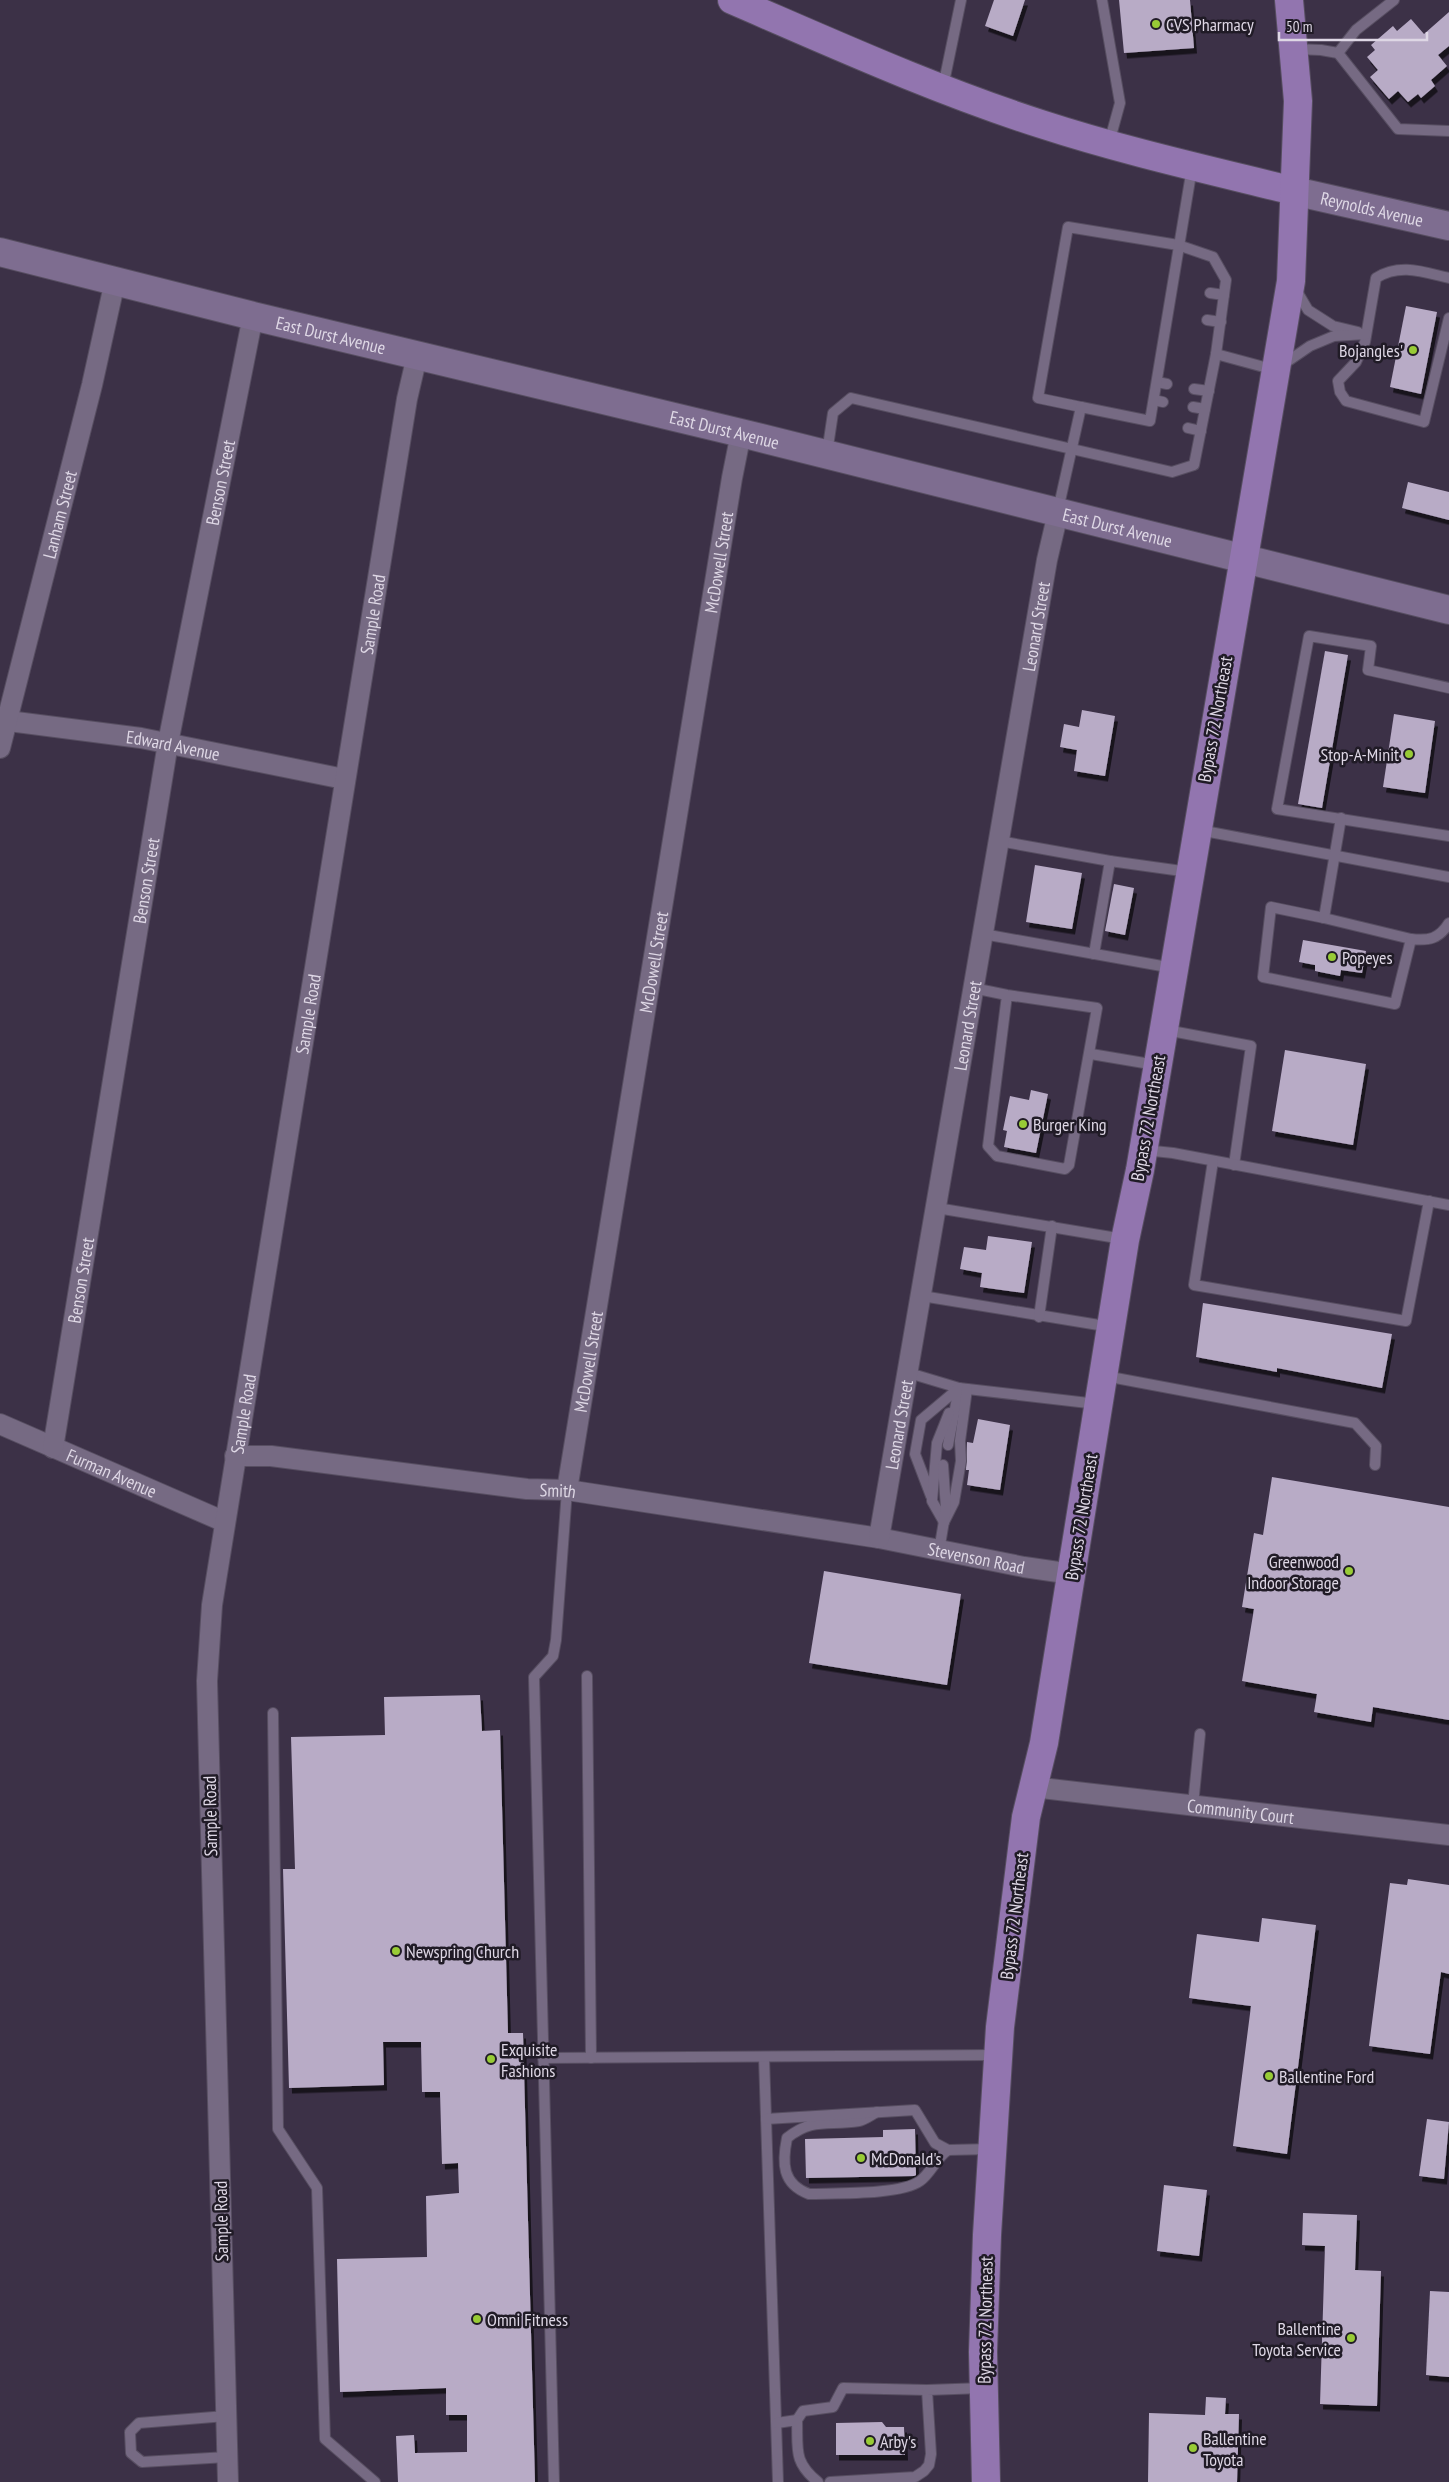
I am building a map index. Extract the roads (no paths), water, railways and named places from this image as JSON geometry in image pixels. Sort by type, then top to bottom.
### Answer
[{"type":"highway","points":[[732,0],[943,89],[1039,123],[1108,145],[1294,191]]},
{"type":"highway","name":"Bypass 72 Northeast","points":[[986,2482],[984,2388],[986,2244],[998,2054],[1026,1817],[1044,1743],[1105,1376],[1125,1240],[1143,1150],[1196,829],[1291,281],[1298,102],[1289,0]]},
{"type":"street","name":"Reynolds Avenue","points":[[1294,191],[1449,226]]},
{"type":"street","name":"East Durst Avenue","points":[[0,252],[1449,610]]},
{"type":"street","name":"Lanham Street","points":[[0,748],[3,720],[92,385],[115,281]]},
{"type":"street","name":"Benson Street","points":[[53,1448],[168,743],[253,316]]},
{"type":"street","name":"Sample Road","points":[[228,2482],[207,1681],[212,1605],[344,779],[407,399],[417,356]]},
{"type":"street","name":"McDowell Street","points":[[567,1490],[722,537],[742,434]]},
{"type":"street","name":"Leonard Street","points":[[879,1538],[909,1373],[1047,560],[1058,513]]},
{"type":"street","name":"Edward Avenue","points":[[3,720],[168,743],[344,779]]},
{"type":"street","name":"Furman Avenue","points":[[0,1424],[225,1522]]},
{"type":"street","name":"Smith","points":[[235,1456],[271,1456],[527,1489],[567,1490],[879,1538]]},
{"type":"street","name":"Stevenson Road","points":[[879,1538],[939,1551],[1072,1574]]},
{"type":"street","name":"Community Court","points":[[1033,1787],[1449,1835]]},
{"type":"lane","points":[[943,89],[961,0]]},
{"type":"lane","points":[[1102,0],[1120,103],[1108,145]]},
{"type":"lane","points":[[1338,53],[1356,30],[1394,0]]},
{"type":"lane","points":[[1293,50],[1322,50],[1338,53],[1398,129],[1449,131]]},
{"type":"lane","points":[[1150,421],[1158,401],[1162,383],[1168,313],[1192,165]]},
{"type":"lane","points":[[827,456],[833,413],[851,398],[1172,472],[1194,465],[1216,354],[1226,280],[1212,257],[1178,245],[1068,227],[1038,398],[1161,423]]},
{"type":"lane","points":[[1449,278],[1404,268],[1388,271],[1376,278],[1366,334],[1356,362],[1338,382],[1340,392],[1346,401],[1424,422],[1449,318]]},
{"type":"lane","points":[[1291,281],[1308,310],[1334,326],[1366,334]]},
{"type":"lane","points":[[1172,288],[1183,289]]},
{"type":"lane","points":[[1210,293],[1224,295]]},
{"type":"lane","points":[[1168,313],[1179,315]]},
{"type":"lane","points":[[1207,320],[1220,322]]},
{"type":"lane","points":[[1216,354],[1275,370],[1310,346],[1334,336],[1366,334]]},
{"type":"lane","points":[[1194,389],[1209,391]]},
{"type":"lane","points":[[1058,513],[1081,407]]},
{"type":"lane","points":[[1193,407],[1205,410]]},
{"type":"lane","points":[[1188,428],[1201,431]]},
{"type":"lane","points":[[1449,688],[1368,670],[1370,646],[1309,636],[1277,809],[1449,836]]},
{"type":"lane","points":[[1324,918],[1333,856],[1341,818]]},
{"type":"lane","points":[[1196,829],[1449,877]]},
{"type":"lane","points":[[999,841],[1189,872]]},
{"type":"lane","points":[[1094,954],[1110,860]]},
{"type":"lane","points":[[1411,939],[1395,1004],[1263,977],[1271,908],[1426,941],[1442,935],[1449,923]]},
{"type":"lane","points":[[983,934],[1174,968]]},
{"type":"lane","points":[[973,988],[1007,995],[1098,1008],[1069,1165],[1065,1169],[997,1156],[988,1146],[1007,995]]},
{"type":"lane","points":[[1163,1029],[1251,1046],[1234,1165]]},
{"type":"lane","points":[[1090,1054],[1157,1066]]},
{"type":"lane","points":[[1143,1150],[1213,1161],[1449,1205]]},
{"type":"lane","points":[[1213,1161],[1194,1285],[1406,1321],[1429,1201]]},
{"type":"lane","points":[[937,1208],[1052,1226],[1125,1240]]},
{"type":"lane","points":[[1039,1317],[1052,1226]]},
{"type":"lane","points":[[922,1296],[1039,1317],[1112,1327]]},
{"type":"lane","points":[[909,1373],[963,1388],[1100,1405]]},
{"type":"lane","points":[[1105,1376],[1355,1424],[1376,1446],[1375,1465]]},
{"type":"lane","points":[[948,1445],[963,1388]]},
{"type":"lane","points":[[932,1501],[937,1443],[963,1388]]},
{"type":"lane","points":[[944,1522],[932,1501],[915,1454],[921,1420],[963,1388]]},
{"type":"lane","points":[[944,1522],[954,1502],[961,1461],[960,1441],[963,1388]]},
{"type":"lane","points":[[939,1551],[946,1509],[943,1466]]},
{"type":"lane","points":[[554,2482],[534,1677],[553,1656],[556,1640],[567,1490]]},
{"type":"lane","points":[[587,1676],[591,2058]]},
{"type":"lane","points":[[273,1713],[278,2129],[316,2188],[325,2439],[375,2482]]},
{"type":"lane","points":[[1194,1806],[1200,1734]]},
{"type":"lane","points":[[543,2058],[998,2054]]},
{"type":"lane","points":[[764,2057],[778,2482]]},
{"type":"lane","points":[[766,2119],[915,2110],[936,2143],[948,2150],[992,2149]]},
{"type":"lane","points":[[876,2112],[861,2121],[808,2124],[787,2138],[783,2165],[791,2182],[800,2191],[810,2194],[906,2188],[920,2181],[937,2158],[948,2150]]},
{"type":"lane","points":[[776,2424],[796,2420],[803,2411],[833,2407],[843,2388],[927,2390],[984,2388]]},
{"type":"lane","points":[[830,2482],[915,2477],[924,2471],[929,2465],[931,2454],[927,2390]]},
{"type":"lane","points":[[226,2416],[139,2423],[130,2432],[131,2452],[142,2462],[227,2457]]},
{"type":"lane","points":[[796,2420],[798,2458],[803,2468],[818,2482]]},
{"type":"place","name":"CVS Pharmacy","points":[[1156,24]]},
{"type":"place","name":"Bojangles'","points":[[1413,350]]},
{"type":"place","name":"Stop-A-Minit","points":[[1409,754]]},
{"type":"place","name":"Popeyes","points":[[1332,957]]},
{"type":"place","name":"Burger King","points":[[1023,1124]]},
{"type":"place","name":"Greenwood Indoor Storage","points":[[1349,1571]]},
{"type":"place","name":"Newspring Church","points":[[396,1951]]},
{"type":"place","name":"Exquisite Fashions","points":[[491,2059]]},
{"type":"place","name":"Ballentine Ford","points":[[1269,2076]]},
{"type":"place","name":"McDonald's","points":[[861,2158]]},
{"type":"place","name":"Omni Fitness","points":[[477,2319]]},
{"type":"place","name":"Ballentine Toyota Service","points":[[1351,2338]]},
{"type":"place","name":"Arby's","points":[[870,2441]]},
{"type":"place","name":"Ballentine Toyota","points":[[1193,2448]]}]
